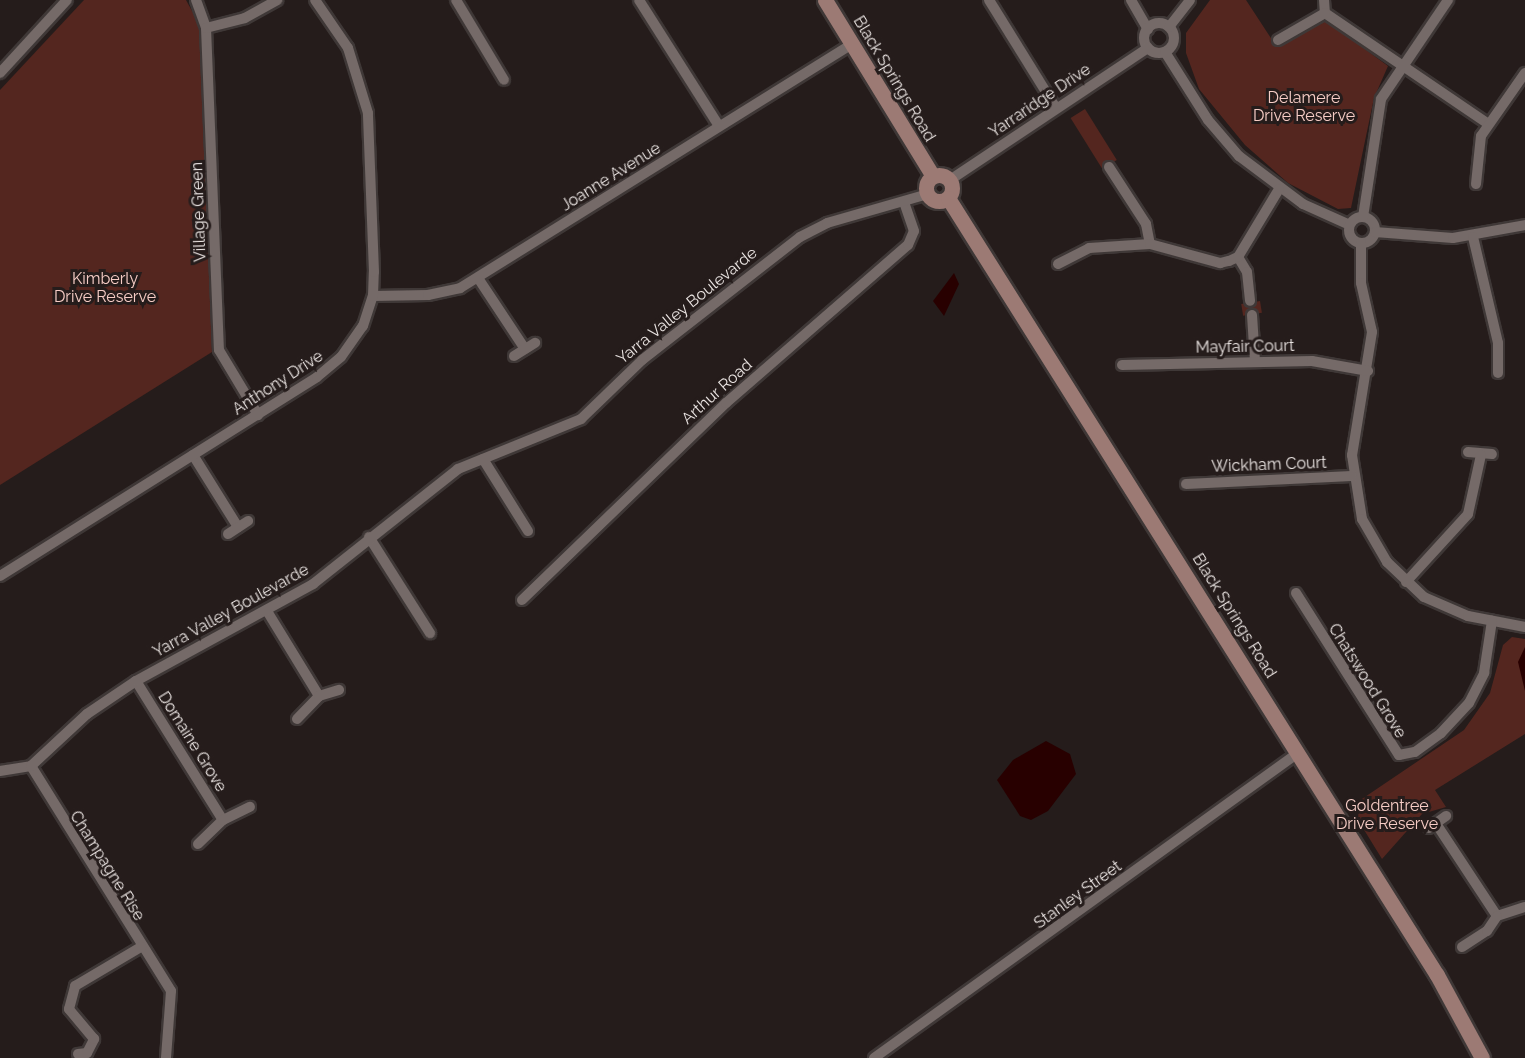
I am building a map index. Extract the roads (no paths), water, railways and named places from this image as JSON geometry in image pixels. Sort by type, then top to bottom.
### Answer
[{"type":"main road","name":"Black Springs Road","points":[[825,0],[933,176]]},
{"type":"main road","points":[[933,176],[950,180],[948,198],[937,201],[928,194],[933,176]]},
{"type":"main road","name":"Black Springs Road","points":[[948,198],[1437,975],[1482,1058]]},
{"type":"street","points":[[0,73],[67,0]]},
{"type":"street","name":"Village Green","points":[[196,0],[206,28],[219,350],[258,415]]},
{"type":"street","points":[[206,28],[245,18],[277,0]]},
{"type":"street","name":"Anthony Drive","points":[[0,576],[258,415],[341,357],[363,326],[373,296],[368,113],[361,79],[348,48],[315,0]]},
{"type":"street","points":[[456,0],[504,80]]},
{"type":"street","points":[[639,0],[719,126]]},
{"type":"street","points":[[989,0],[1056,108]]},
{"type":"street","points":[[1131,0],[1148,29],[1148,48],[1165,52],[1222,139],[1279,189],[1350,225]]},
{"type":"street","points":[[1169,27],[1190,0]]},
{"type":"street","points":[[1324,0],[1325,13]]},
{"type":"street","points":[[1375,232],[1363,217],[1381,99],[1448,0]]},
{"type":"street","points":[[1278,40],[1325,13]]},
{"type":"street","points":[[1325,13],[1487,123]]},
{"type":"street","points":[[1148,29],[1156,24],[1169,27]]},
{"type":"street","points":[[1165,52],[1174,43],[1169,27]]},
{"type":"street","name":"Joanne Avenue","points":[[373,296],[446,293],[478,278],[852,44]]},
{"type":"street","name":"Yarraridge Drive","points":[[950,180],[1148,48]]},
{"type":"street","points":[[1476,184],[1477,150],[1487,123],[1525,73]]},
{"type":"street","points":[[1109,167],[1146,224],[1149,244]]},
{"type":"street","points":[[1058,264],[1089,248],[1149,244],[1220,263],[1238,257],[1279,189]]},
{"type":"street","name":"Yarra Valley Boulevarde","points":[[31,766],[87,714],[136,681],[267,611],[327,574],[438,482],[483,459],[581,419],[642,360],[801,237],[827,223],[905,205],[928,194]]},
{"type":"street","name":"Arthur Road","points":[[522,600],[726,404],[908,245],[914,231],[905,205]]},
{"type":"street","points":[[1350,225],[1363,217]]},
{"type":"street","points":[[1350,225],[1350,237],[1361,243]]},
{"type":"street","points":[[1361,243],[1375,232],[1473,237],[1525,225]]},
{"type":"street","points":[[1473,237],[1498,344],[1498,373]]},
{"type":"street","points":[[1361,243],[1361,283],[1371,332],[1368,371],[1352,476],[1373,542],[1406,582],[1446,608],[1492,621],[1525,627]]},
{"type":"street","points":[[1238,257],[1246,272],[1250,301]]},
{"type":"street","points":[[478,278],[525,350]]},
{"type":"street","points":[[1252,315],[1255,361]]},
{"type":"street","points":[[514,356],[535,343]]},
{"type":"street","name":"Mayfair Court","points":[[1122,365],[1312,361],[1368,371]]},
{"type":"street","points":[[1406,582],[1468,514],[1486,455],[1468,452]]},
{"type":"street","points":[[193,455],[243,524],[228,534]]},
{"type":"street","points":[[483,459],[528,531]]},
{"type":"street","name":"Wickham Court","points":[[1186,484],[1352,476]]},
{"type":"street","points":[[369,537],[430,633]]},
{"type":"street","name":"Chatswood Grove","points":[[1296,593],[1399,754],[1415,752],[1441,733],[1469,703],[1484,673],[1492,621]]},
{"type":"street","points":[[267,611],[319,696]]},
{"type":"street","name":"Domaine Grove","points":[[136,681],[223,820]]},
{"type":"street","points":[[297,719],[319,696],[339,690]]},
{"type":"street","name":"Stanley Street","points":[[874,1058],[1298,753]]},
{"type":"street","points":[[0,771],[31,766]]},
{"type":"street","name":"Champagne Rise","points":[[31,766],[162,980],[171,991],[166,1058]]},
{"type":"street","points":[[198,843],[223,820],[250,807]]},
{"type":"street","points":[[1446,816],[1433,827],[1497,916]]},
{"type":"street","points":[[1462,947],[1497,916],[1525,907]]},
{"type":"street","points":[[78,1054],[87,1053],[94,1039],[69,1009],[75,986],[141,946]]},
{"type":"park label","name":"Delamere Drive Reserve","points":[[1304,107]]},
{"type":"park label","name":"Kimberly Drive Reserve","points":[[105,288]]},
{"type":"park label","name":"Goldentree Drive Reserve","points":[[1387,815]]}]
